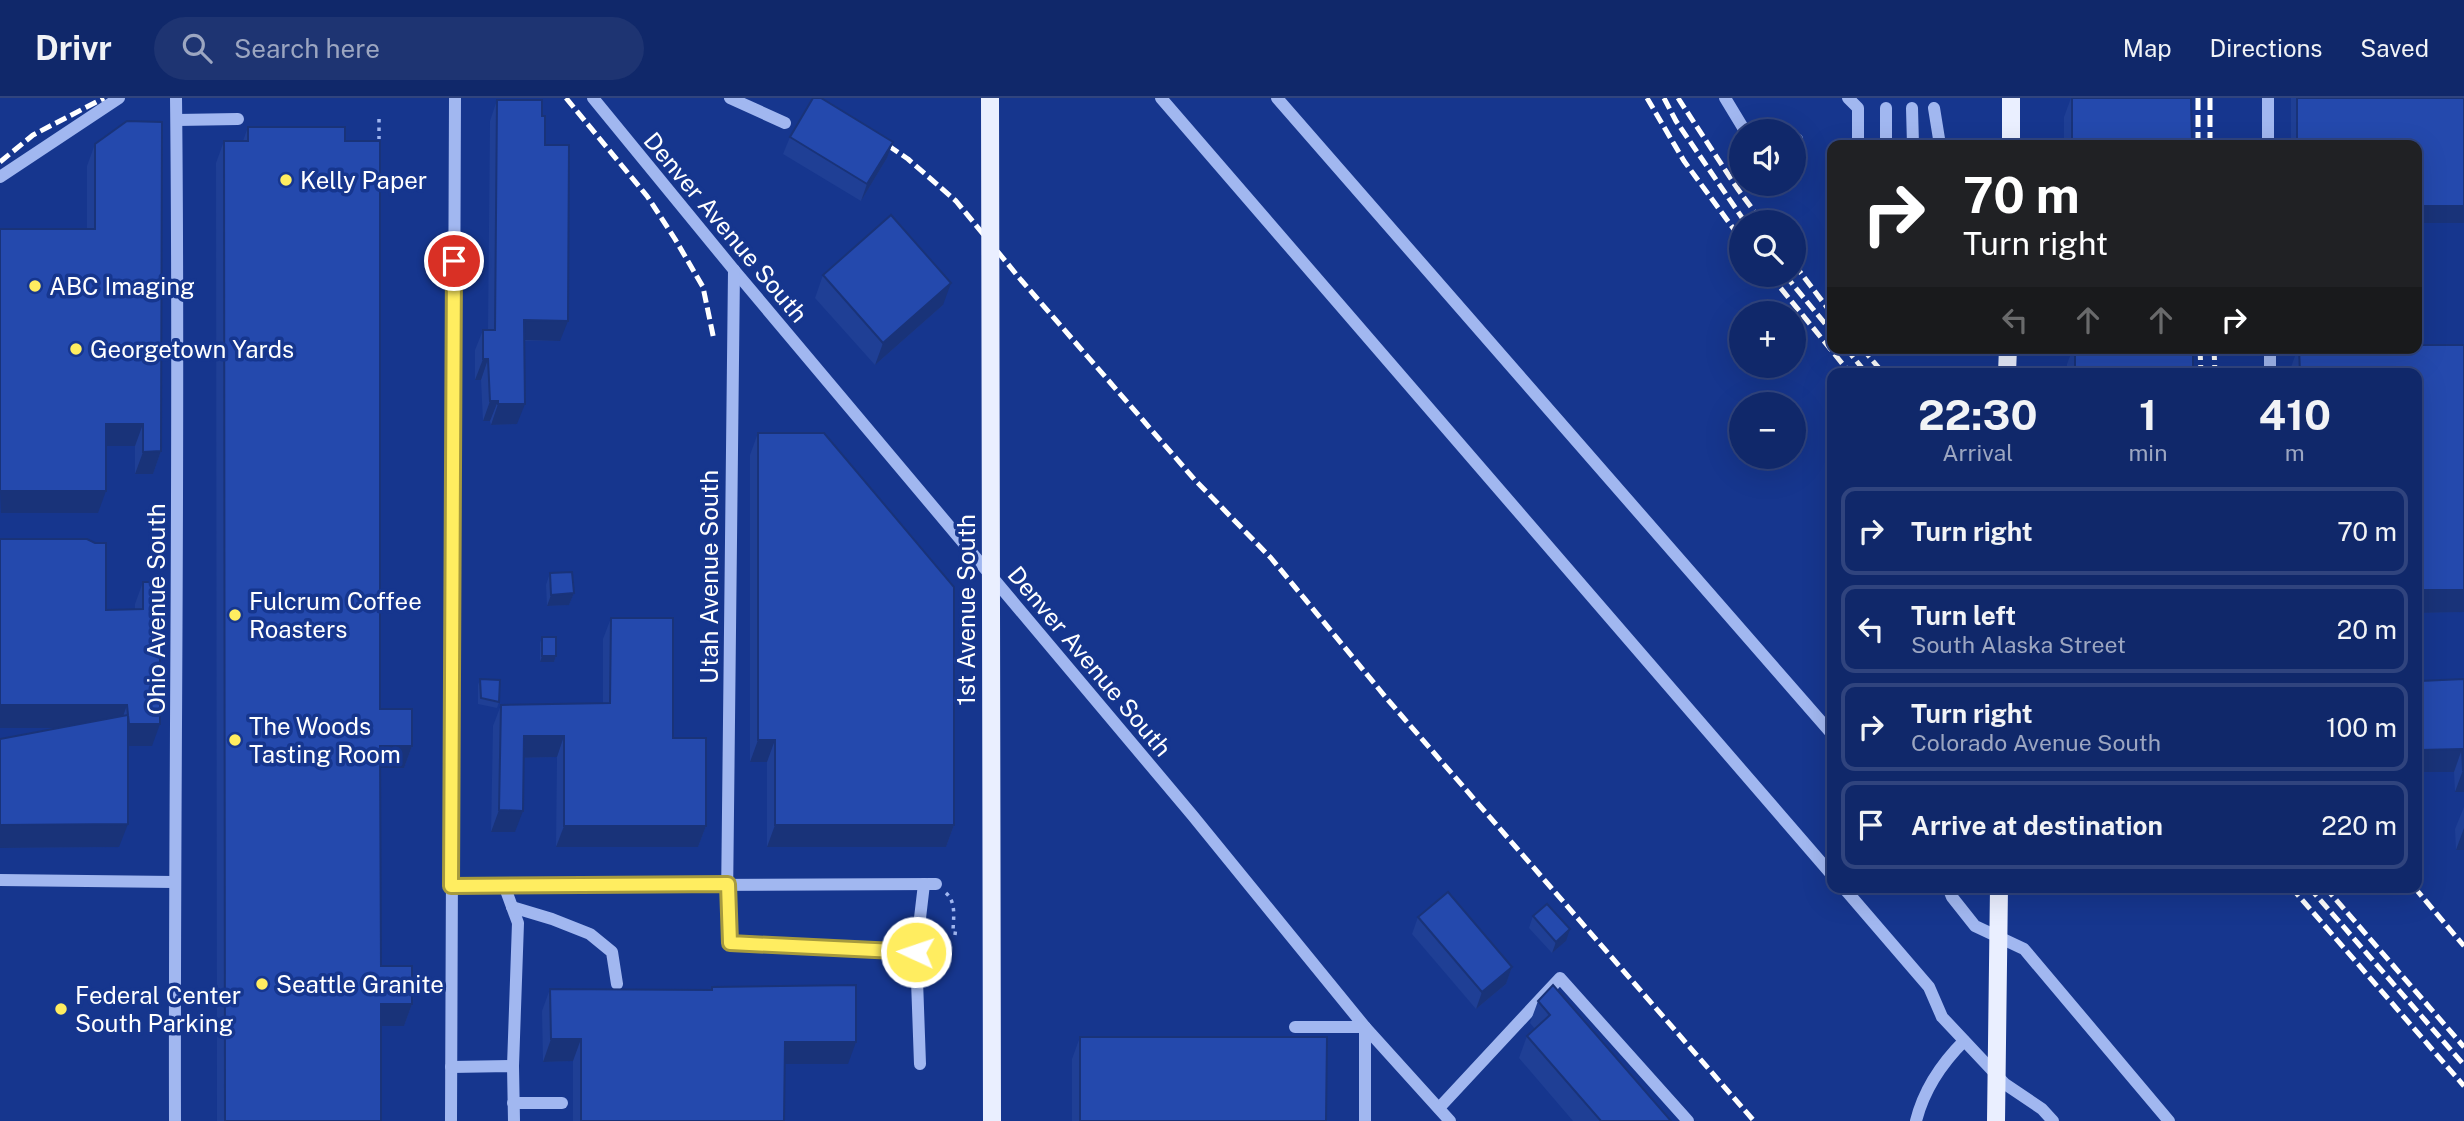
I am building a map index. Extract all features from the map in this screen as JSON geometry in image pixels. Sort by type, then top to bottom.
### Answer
[{"type":"main road","name":"1st Avenue South","points":[[990,98],[992,1121]]},
{"type":"main road","points":[[2011,98],[2011,140]]},
{"type":"main road","points":[[1996,1121],[1999,893]]},
{"type":"street","points":[[0,177],[119,98]]},
{"type":"street","name":"Ohio Avenue South","points":[[175,1121],[174,882],[178,538],[176,98]]},
{"type":"street","points":[[451,1121],[455,98]]},
{"type":"street","name":"Denver Avenue South","points":[[593,98],[1193,816],[1364,1027],[1450,1121]]},
{"type":"street","points":[[730,98],[785,123]]},
{"type":"street","points":[[1161,98],[1827,869]]},
{"type":"street","points":[[1277,98],[1827,728]]},
{"type":"street","points":[[1725,98],[1738,119]]},
{"type":"street","points":[[1848,98],[1858,108],[1858,140]]},
{"type":"street","points":[[2268,98],[2268,140]]},
{"type":"street","points":[[1886,108],[1886,140]]},
{"type":"street","points":[[1912,108],[1913,140]]},
{"type":"street","points":[[1934,108],[1939,140]]},
{"type":"street","points":[[177,120],[238,120]]},
{"type":"street","name":"Utah Avenue South","points":[[734,270],[729,548],[730,943],[916,952]]},
{"type":"street","points":[[0,880],[174,882]]},
{"type":"street","points":[[451,886],[930,884],[916,952],[920,1064]]},
{"type":"street","points":[[504,885],[518,923],[513,1066],[514,1121]]},
{"type":"street","points":[[1848,893],[1929,987],[1942,1017],[2006,1084],[2042,1109],[2053,1121]]},
{"type":"street","points":[[1950,893],[1975,926],[2024,949],[2169,1121]]},
{"type":"street","points":[[512,907],[590,934],[612,951],[617,984]]},
{"type":"street","points":[[1440,1108],[1560,978],[1688,1121]]},
{"type":"street","points":[[1296,1027],[1364,1027],[1365,1121]]},
{"type":"street","points":[[1916,1121],[1932,1081],[1945,1060],[1964,1041]]},
{"type":"street","points":[[451,1067],[513,1066]]},
{"type":"street","points":[[513,1102],[562,1104]]},
{"type":"path","points":[[379,119],[379,139]]},
{"type":"path","points":[[930,884],[951,898],[953,933],[961,934]]},
{"type":"building","points":[[813,98],[821,98],[893,142],[867,184],[790,137]]},
{"type":"building","points":[[2072,98],[2191,98],[2192,140],[2072,140]]},
{"type":"building","points":[[2297,98],[2464,98],[2464,206],[2422,206],[2422,140],[2297,140]]},
{"type":"building","points":[[497,100],[542,100],[545,145],[569,145],[568,321],[524,320],[525,404],[498,404],[498,401],[490,401],[488,359],[483,359],[483,330],[495,330]]},
{"type":"building","points":[[127,121],[162,122],[161,451],[143,452],[143,424],[106,424],[106,491],[0,491],[0,229],[95,229],[95,144]]},
{"type":"building","points":[[248,127],[345,127],[345,141],[380,141],[380,709],[412,709],[412,746],[380,746],[381,966],[412,966],[412,1004],[381,1004],[381,1121],[225,1121],[224,141],[248,141]]},
{"type":"building","points":[[891,215],[951,283],[883,343],[823,275]]},
{"type":"building","points":[[2422,345],[2464,345],[2464,590],[2422,590],[2422,368],[2300,368],[2299,354],[2422,354]]},
{"type":"building","points":[[2075,354],[2193,354],[2193,368],[2075,368]]},
{"type":"building","points":[[758,433],[824,433],[954,587],[954,825],[775,825],[775,740],[758,740]]},
{"type":"building","points":[[0,539],[87,539],[95,543],[106,543],[106,610],[143,609],[143,582],[160,582],[160,724],[129,724],[127,705],[0,705]]},
{"type":"building","points":[[572,572],[574,593],[551,595],[550,573]]},
{"type":"building","points":[[611,618],[673,618],[673,738],[706,738],[706,826],[564,826],[564,736],[524,736],[523,811],[499,810],[501,705],[610,703]]},
{"type":"building","points":[[542,637],[556,637],[556,656],[542,656]]},
{"type":"building","points":[[480,679],[500,680],[499,702],[481,698]]},
{"type":"building","points":[[2464,679],[2464,770],[2462,749],[2422,750],[2422,681]]},
{"type":"building","points":[[128,715],[128,824],[0,825],[0,739]]},
{"type":"building","points":[[1448,892],[1512,967],[1482,992],[1418,917]]},
{"type":"building","points":[[1547,904],[1570,929],[1556,942],[1533,916]]},
{"type":"building","points":[[856,985],[856,1042],[785,1042],[784,1121],[581,1121],[581,1039],[551,1039],[550,989],[712,990],[712,987]]},
{"type":"building","points":[[1553,985],[1671,1121],[1601,1121],[1527,1036],[1550,1015],[1538,1001]]},
{"type":"building","points":[[1080,1037],[1327,1037],[1326,1121],[1080,1121]]},
{"type":"railway","points":[[0,162],[33,135],[104,98]]},
{"type":"railway","points":[[566,98],[647,196],[675,239],[703,287],[714,340]]},
{"type":"railway","points":[[1647,98],[1684,161],[1729,223]]},
{"type":"railway","points":[[1664,98],[1676,121],[1737,210]]},
{"type":"railway","points":[[1678,98],[1753,210]]},
{"type":"railway","points":[[2198,98],[2198,140]]},
{"type":"railway","points":[[2210,98],[2210,140]]},
{"type":"railway","points":[[874,136],[908,159],[956,201],[1195,480],[1271,558],[1388,700],[1754,1121]]},
{"type":"railway","points":[[1806,280],[1827,307]]},
{"type":"railway","points":[[1780,287],[1827,345]]},
{"type":"railway","points":[[1795,287],[1827,326]]},
{"type":"railway","points":[[1834,354],[1846,368]]},
{"type":"railway","points":[[1851,354],[1862,368]]},
{"type":"railway","points":[[1867,354],[1879,368]]},
{"type":"railway","points":[[2200,354],[2201,368]]},
{"type":"railway","points":[[2214,354],[2215,368]]},
{"type":"railway","points":[[2296,893],[2464,1086]]},
{"type":"railway","points":[[2314,893],[2464,1065]]},
{"type":"railway","points":[[2330,893],[2464,1047]]},
{"type":"railway","points":[[2419,893],[2464,946]]},
{"type":"place","name":"Kelly Paper","points":[[286,180]]},
{"type":"place","name":"ABC Imaging","points":[[35,286]]},
{"type":"place","name":"Georgetown Yards","points":[[76,349]]},
{"type":"place","name":"Fulcrum Coffee Roasters","points":[[235,615]]},
{"type":"place","name":"The Woods Tasting Room","points":[[235,740]]},
{"type":"place","name":"Seattle Granite","points":[[262,984]]},
{"type":"place","name":"Federal Center South Parking","points":[[61,1009]]},
{"type":"route","points":[[454,261],[451,886],[728,884],[730,943],[916,952]]}]
